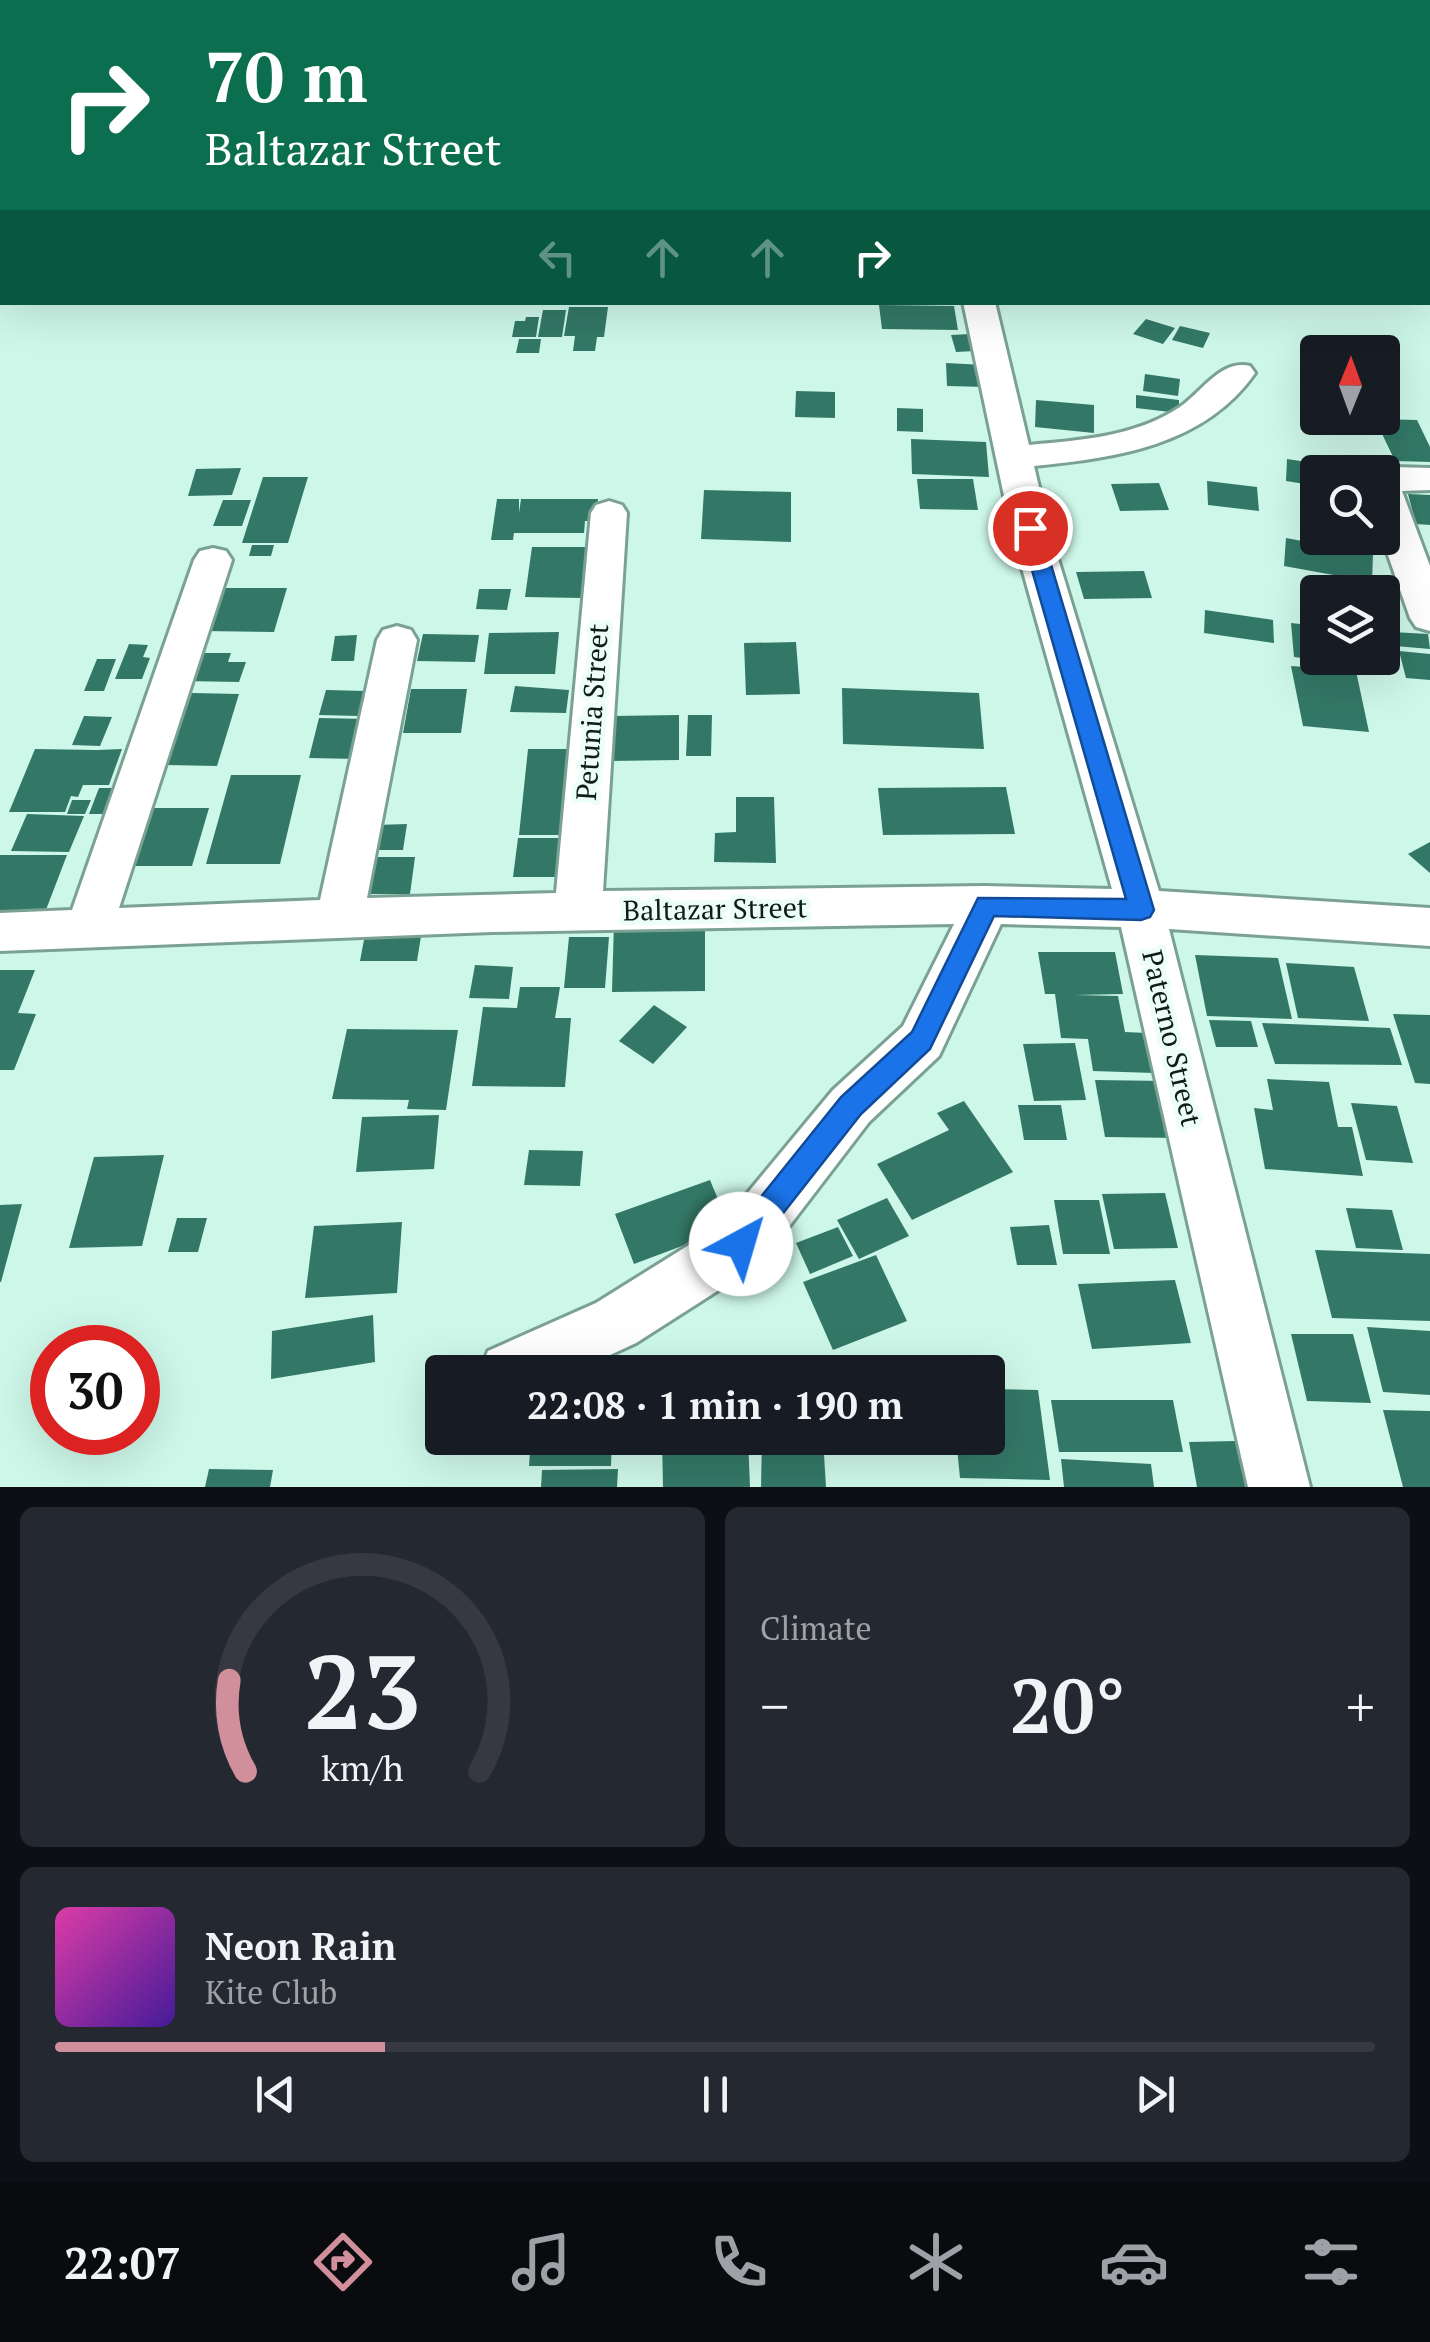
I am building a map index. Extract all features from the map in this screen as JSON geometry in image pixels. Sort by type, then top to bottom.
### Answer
[{"type":"street","name":"Paterno Street","points":[[979,305],[1036,548],[1141,910],[1279,1487]]},
{"type":"street","points":[[1015,457],[1130,444],[1173,425],[1216,398],[1238,372]]},
{"type":"street","points":[[1430,480],[1394,478],[1384,490],[1430,618]]},
{"type":"street","name":"Petunia Street","points":[[578,910],[610,513]]},
{"type":"street","points":[[89,928],[213,560]]},
{"type":"street","points":[[340,918],[397,640]]},
{"type":"street","points":[[546,1355],[616,1323],[741,1244],[851,1106],[921,1040],[987,906]]},
{"type":"street","name":"Baltazar Street","points":[[0,932],[578,910],[987,906],[1141,910],[1430,927]]},
{"type":"building","points":[[879,305],[954,306],[958,330],[882,329]]},
{"type":"building","points":[[569,307],[608,307],[604,337],[597,337],[595,351],[573,351],[575,336],[564,336]]},
{"type":"building","points":[[543,310],[566,310],[562,337],[538,337]]},
{"type":"building","points":[[526,317],[539,317],[536,337],[512,337],[515,321],[525,321]]},
{"type":"building","points":[[1146,319],[1175,328],[1163,344],[1133,334]]},
{"type":"building","points":[[1180,326],[1210,333],[1203,348],[1172,340]]},
{"type":"building","points":[[970,334],[975,351],[956,352],[951,335]]},
{"type":"building","points":[[519,339],[541,339],[539,353],[516,353]]},
{"type":"building","points":[[946,363],[985,365],[987,387],[947,386]]},
{"type":"building","points":[[1145,374],[1180,379],[1178,396],[1143,391]]},
{"type":"building","points":[[796,391],[835,392],[835,418],[795,417]]},
{"type":"building","points":[[1136,395],[1179,400],[1179,413],[1136,408]]},
{"type":"building","points":[[1036,400],[1094,405],[1094,433],[1035,427]]},
{"type":"building","points":[[897,408],[923,409],[923,432],[897,431]]},
{"type":"building","points":[[1400,420],[1417,420],[1430,447],[1430,462],[1400,461],[1400,455],[1392,455],[1383,435],[1400,435]]},
{"type":"building","points":[[911,439],[986,442],[989,477],[912,474]]},
{"type":"building","points":[[1287,459],[1300,461],[1300,483],[1286,481]]},
{"type":"building","points":[[241,468],[232,495],[188,496],[196,469]]},
{"type":"building","points":[[263,477],[308,477],[288,543],[242,543]]},
{"type":"building","points":[[917,479],[973,479],[978,510],[920,509]]},
{"type":"building","points":[[1207,481],[1257,487],[1259,511],[1208,505]]},
{"type":"building","points":[[1159,483],[1169,510],[1120,511],[1111,484]]},
{"type":"building","points":[[704,490],[791,492],[791,542],[701,539]]},
{"type":"building","points":[[1408,494],[1430,495],[1430,525],[1416,524]]},
{"type":"building","points":[[497,499],[519,499],[519,513],[521,499],[598,499],[596,521],[585,521],[584,533],[514,533],[513,540],[491,540]]},
{"type":"building","points":[[223,500],[251,500],[242,526],[213,526]]},
{"type":"building","points":[[1286,538],[1300,541],[1300,555],[1373,555],[1372,575],[1334,575],[1284,566]]},
{"type":"building","points":[[252,545],[274,545],[271,556],[249,556]]},
{"type":"building","points":[[532,547],[586,547],[581,598],[525,597]]},
{"type":"building","points":[[1144,571],[1152,598],[1084,599],[1076,572]]},
{"type":"building","points":[[220,588],[287,588],[274,632],[204,631]]},
{"type":"building","points":[[479,589],[511,589],[507,610],[476,609]]},
{"type":"building","points":[[1205,610],[1273,620],[1274,643],[1204,633]]},
{"type":"building","points":[[1291,623],[1300,624],[1300,658],[1294,657]]},
{"type":"building","points":[[559,632],[555,674],[484,674],[489,633]]},
{"type":"building","points":[[1400,632],[1428,634],[1430,649],[1400,646]]},
{"type":"building","points":[[423,634],[479,635],[475,662],[417,661]]},
{"type":"building","points":[[357,635],[354,661],[331,661],[335,636]]},
{"type":"building","points":[[796,642],[800,694],[746,695],[744,643]]},
{"type":"building","points":[[129,644],[148,645],[143,657],[150,658],[142,679],[115,679]]},
{"type":"building","points":[[1400,651],[1430,654],[1430,680],[1406,678]]},
{"type":"building","points":[[200,653],[231,653],[228,662],[246,662],[239,682],[184,681]]},
{"type":"building","points":[[97,659],[116,659],[104,691],[84,691]]},
{"type":"building","points":[[1291,666],[1300,667],[1300,675],[1357,675],[1369,732],[1303,726]]},
{"type":"building","points":[[515,686],[569,690],[566,713],[510,712]]},
{"type":"building","points":[[842,688],[979,693],[984,749],[843,744]]},
{"type":"building","points":[[411,689],[467,689],[461,733],[403,733]]},
{"type":"building","points":[[326,690],[366,691],[359,716],[319,715]]},
{"type":"building","points":[[192,693],[239,694],[217,766],[167,765]]},
{"type":"building","points":[[679,715],[679,760],[609,761],[612,716]]},
{"type":"building","points":[[688,715],[712,715],[711,756],[686,756]]},
{"type":"building","points":[[84,716],[112,717],[100,746],[72,745]]},
{"type":"building","points":[[319,718],[369,719],[359,759],[309,758]]},
{"type":"building","points":[[35,749],[122,749],[109,785],[83,785],[78,797],[71,796],[65,812],[9,812]]},
{"type":"building","points":[[528,749],[582,749],[576,835],[519,835]]},
{"type":"building","points":[[231,775],[301,775],[280,864],[206,864]]},
{"type":"building","points":[[1006,787],[1015,834],[883,835],[878,788]]},
{"type":"building","points":[[99,788],[123,788],[113,814],[89,814]]},
{"type":"building","points":[[736,797],[774,797],[776,863],[714,862],[715,833],[736,832]]},
{"type":"building","points":[[72,800],[91,800],[85,814],[67,814]]},
{"type":"building","points":[[144,808],[209,808],[192,866],[125,866]]},
{"type":"building","points":[[27,814],[84,816],[69,852],[11,851]]},
{"type":"building","points":[[407,824],[403,850],[371,850],[376,825]]},
{"type":"building","points":[[518,838],[570,838],[567,877],[513,877]]},
{"type":"building","points":[[1430,842],[1430,873],[1408,854]]},
{"type":"building","points":[[0,855],[67,855],[44,915],[0,914]]},
{"type":"building","points":[[365,857],[415,857],[410,894],[358,894]]},
{"type":"building","points":[[705,921],[705,991],[612,992],[614,922]]},
{"type":"building","points":[[367,924],[423,924],[417,961],[360,961]]},
{"type":"building","points":[[569,937],[609,937],[605,988],[564,988]]},
{"type":"building","points":[[1038,952],[1115,952],[1123,994],[1075,995],[1118,996],[1125,1032],[1147,1033],[1154,1073],[1093,1071],[1088,1039],[1061,1038],[1055,994],[1045,994]]},
{"type":"building","points":[[1195,955],[1278,958],[1292,1019],[1207,1016]]},
{"type":"building","points":[[1286,963],[1354,967],[1369,1021],[1298,1018]]},
{"type":"building","points":[[475,965],[513,967],[509,999],[469,998]]},
{"type":"building","points":[[0,970],[35,970],[18,1013],[36,1014],[14,1070],[0,1070]]},
{"type":"building","points":[[520,987],[560,987],[555,1018],[571,1018],[565,1087],[472,1086],[483,1007],[517,1008]]},
{"type":"building","points":[[654,1005],[687,1027],[653,1064],[619,1041]]},
{"type":"building","points":[[1393,1014],[1430,1015],[1430,1084],[1415,1083]]},
{"type":"building","points":[[1209,1020],[1251,1021],[1258,1047],[1216,1047]]},
{"type":"building","points":[[1262,1023],[1390,1028],[1402,1065],[1275,1064]]},
{"type":"building","points":[[347,1029],[458,1030],[446,1110],[407,1109],[409,1100],[332,1099]]},
{"type":"building","points":[[1075,1043],[1086,1100],[1034,1101],[1023,1044]]},
{"type":"building","points":[[1267,1079],[1329,1082],[1338,1127],[1352,1127],[1363,1176],[1265,1169],[1254,1108],[1273,1110]]},
{"type":"building","points":[[1095,1080],[1165,1081],[1178,1138],[1105,1137]]},
{"type":"building","points":[[964,1101],[1013,1172],[912,1220],[877,1164],[949,1130],[937,1113]]},
{"type":"building","points":[[1351,1103],[1397,1106],[1413,1163],[1366,1160]]},
{"type":"building","points":[[1018,1105],[1061,1105],[1067,1140],[1024,1140]]},
{"type":"building","points":[[439,1115],[434,1169],[356,1172],[362,1117]]},
{"type":"building","points":[[529,1150],[583,1151],[580,1186],[524,1185]]},
{"type":"building","points":[[164,1155],[142,1246],[69,1248],[94,1157]]},
{"type":"building","points":[[710,1180],[730,1228],[634,1264],[615,1214]]},
{"type":"building","points":[[1165,1193],[1178,1248],[1114,1249],[1102,1194]]},
{"type":"building","points":[[887,1198],[909,1236],[859,1259],[837,1220]]},
{"type":"building","points":[[1054,1200],[1099,1200],[1110,1254],[1063,1254]]},
{"type":"building","points":[[22,1204],[1,1282],[0,1282],[0,1205]]},
{"type":"building","points":[[1346,1208],[1392,1210],[1403,1250],[1356,1248]]},
{"type":"building","points":[[177,1218],[207,1218],[198,1252],[168,1252]]},
{"type":"building","points":[[402,1222],[397,1293],[305,1298],[314,1226]]},
{"type":"building","points":[[1049,1225],[1057,1265],[1017,1265],[1010,1227]]},
{"type":"building","points":[[838,1227],[853,1256],[810,1274],[796,1243]]},
{"type":"building","points":[[1315,1250],[1430,1254],[1430,1321],[1332,1318]]},
{"type":"building","points":[[876,1255],[907,1321],[833,1350],[803,1282]]},
{"type":"building","points":[[1175,1280],[1191,1343],[1092,1349],[1078,1284]]},
{"type":"building","points":[[373,1315],[375,1362],[271,1379],[272,1331]]},
{"type":"building","points":[[1367,1327],[1430,1331],[1430,1395],[1383,1392]]},
{"type":"building","points":[[1291,1334],[1353,1334],[1371,1403],[1307,1401]]},
{"type":"building","points":[[1005,1389],[1038,1390],[1050,1480],[960,1478],[958,1455],[1005,1455]]},
{"type":"building","points":[[1051,1400],[1173,1400],[1183,1452],[1059,1452]]},
{"type":"building","points":[[1383,1410],[1430,1411],[1430,1487],[1403,1487]]},
{"type":"building","points":[[1236,1441],[1247,1487],[1197,1487],[1189,1442]]},
{"type":"building","points":[[530,1455],[611,1455],[611,1466],[529,1466]]},
{"type":"building","points":[[662,1455],[749,1455],[750,1487],[663,1487]]},
{"type":"building","points":[[762,1455],[824,1455],[826,1487],[761,1487]]},
{"type":"building","points":[[1061,1459],[1151,1464],[1154,1487],[1064,1487]]},
{"type":"building","points":[[209,1469],[273,1470],[270,1487],[205,1487]]},
{"type":"building","points":[[618,1469],[617,1487],[541,1487],[542,1470]]},
{"type":"route","points":[[741,1244],[851,1106],[921,1040],[987,906],[1141,910],[1030,528]]}]
